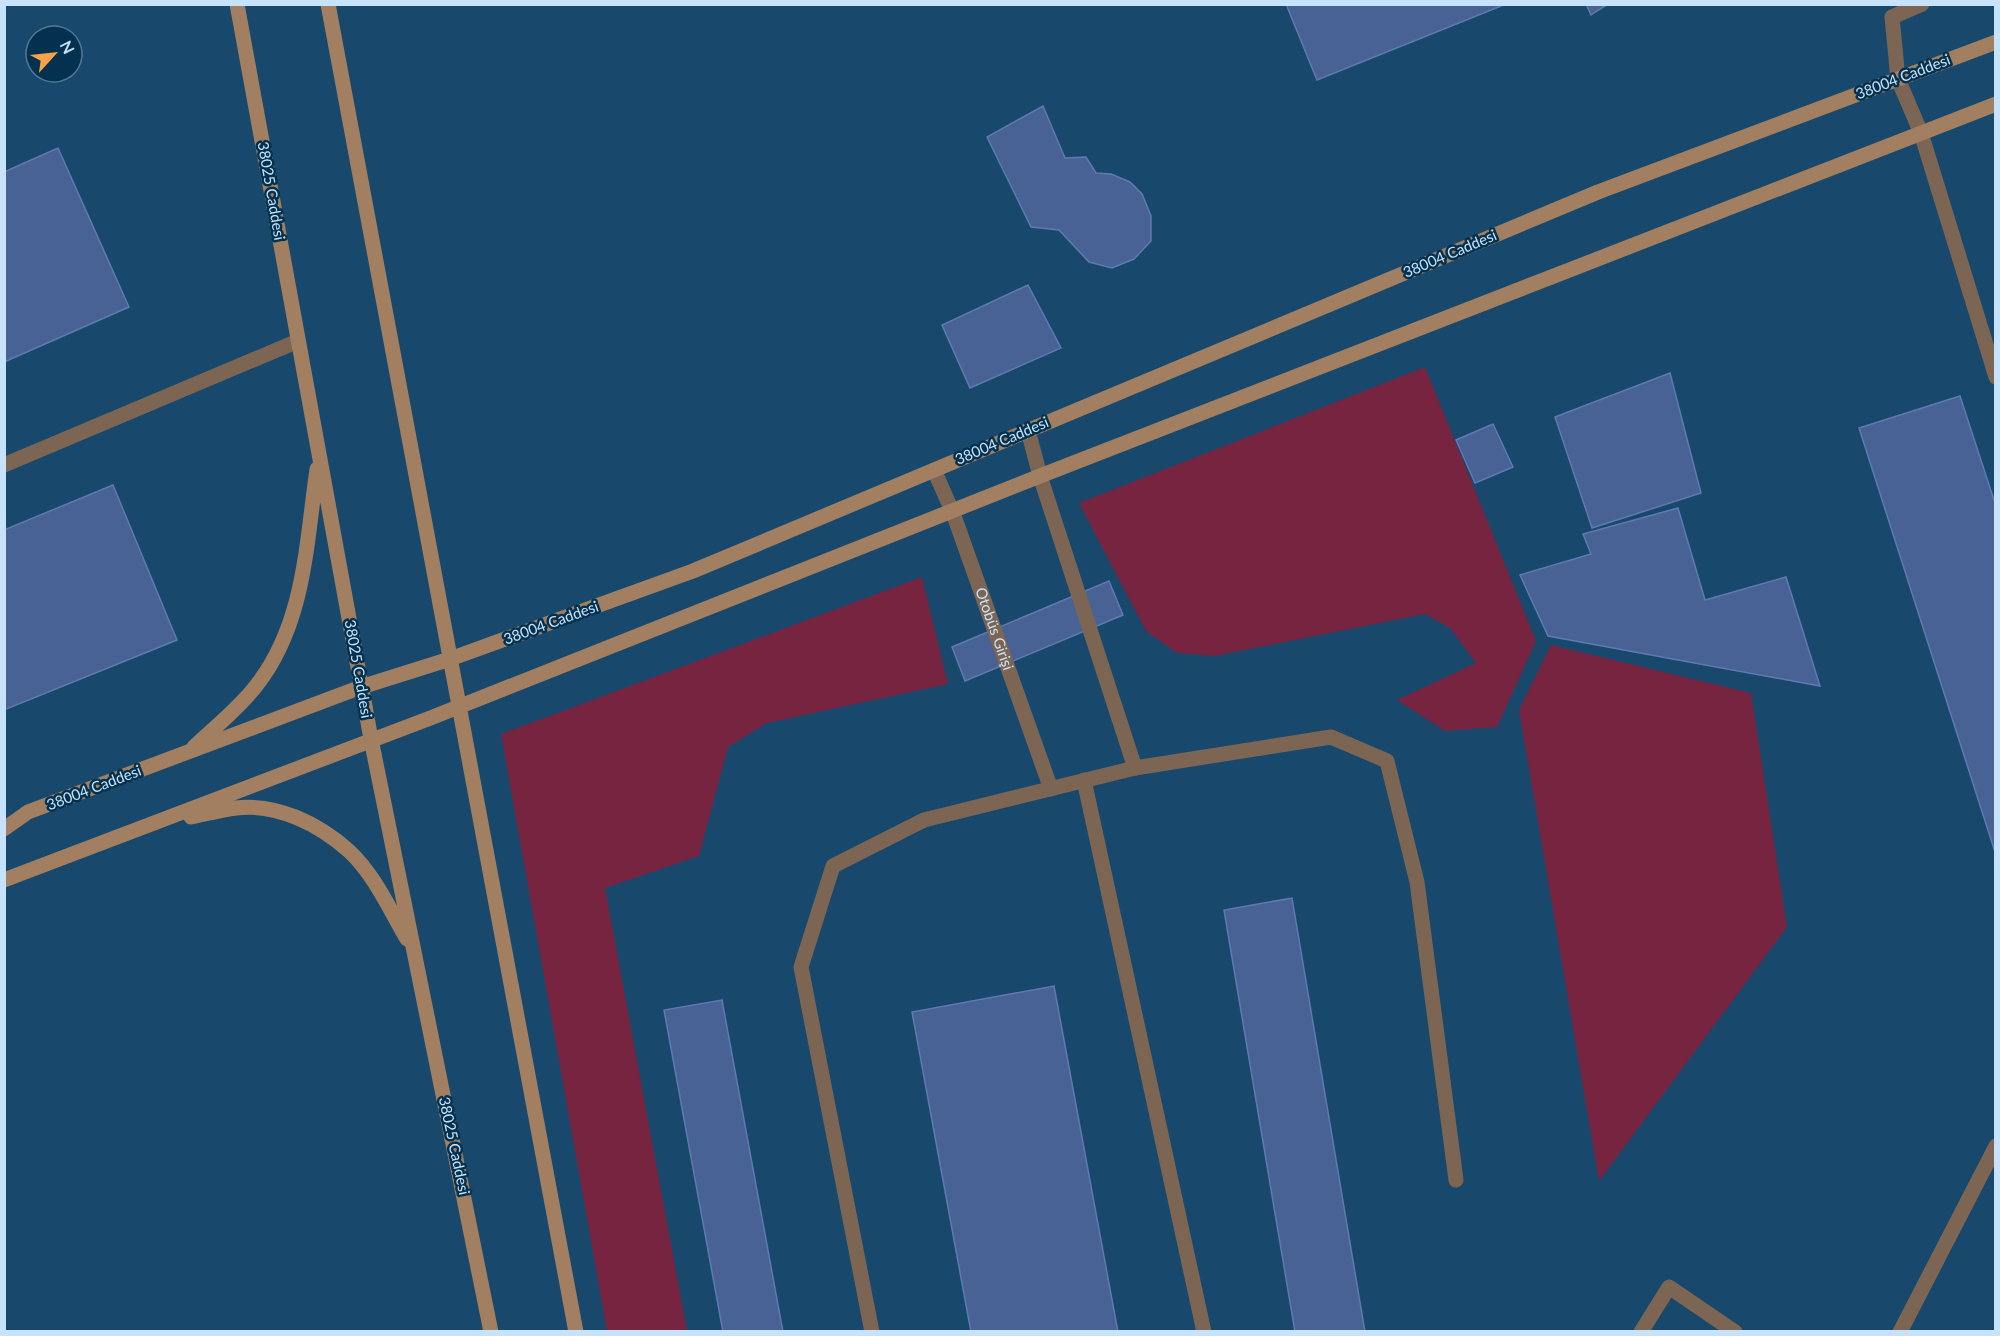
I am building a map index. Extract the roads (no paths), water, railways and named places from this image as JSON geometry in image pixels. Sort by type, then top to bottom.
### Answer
[{"type":"street","name":"38025 Caddesi","points":[[237,4],[370,739],[491,1332]]},
{"type":"street","points":[[328,4],[576,1332]]},
{"type":"street","points":[[1922,4],[1892,17],[1898,79],[1921,133],[1995,377]]},
{"type":"street","name":"38004 Caddesi","points":[[4,830],[28,813],[361,687],[450,659],[693,571],[1598,192],[1995,42]]},
{"type":"street","points":[[4,880],[460,706],[953,513],[1040,476],[1995,104]]},
{"type":"street","points":[[4,465],[298,341]]},
{"type":"street","points":[[1028,430],[1040,476],[1135,768]]},
{"type":"street","points":[[189,752],[256,686],[278,652],[299,601],[319,454]]},
{"type":"street","name":"Otobüs Girişi","points":[[933,470],[953,513],[1051,789]]},
{"type":"street","points":[[872,1332],[801,967],[833,866],[924,820],[1135,768],[1331,737],[1387,761],[1417,882],[1456,1180]]},
{"type":"street","points":[[1084,780],[1204,1332]]},
{"type":"street","points":[[150,826],[238,808],[270,810],[306,820],[350,851],[371,878],[414,950]]},
{"type":"street","points":[[1900,1332],[1995,1146]]},
{"type":"street","points":[[1641,1332],[1669,1287],[1735,1332]]}]
